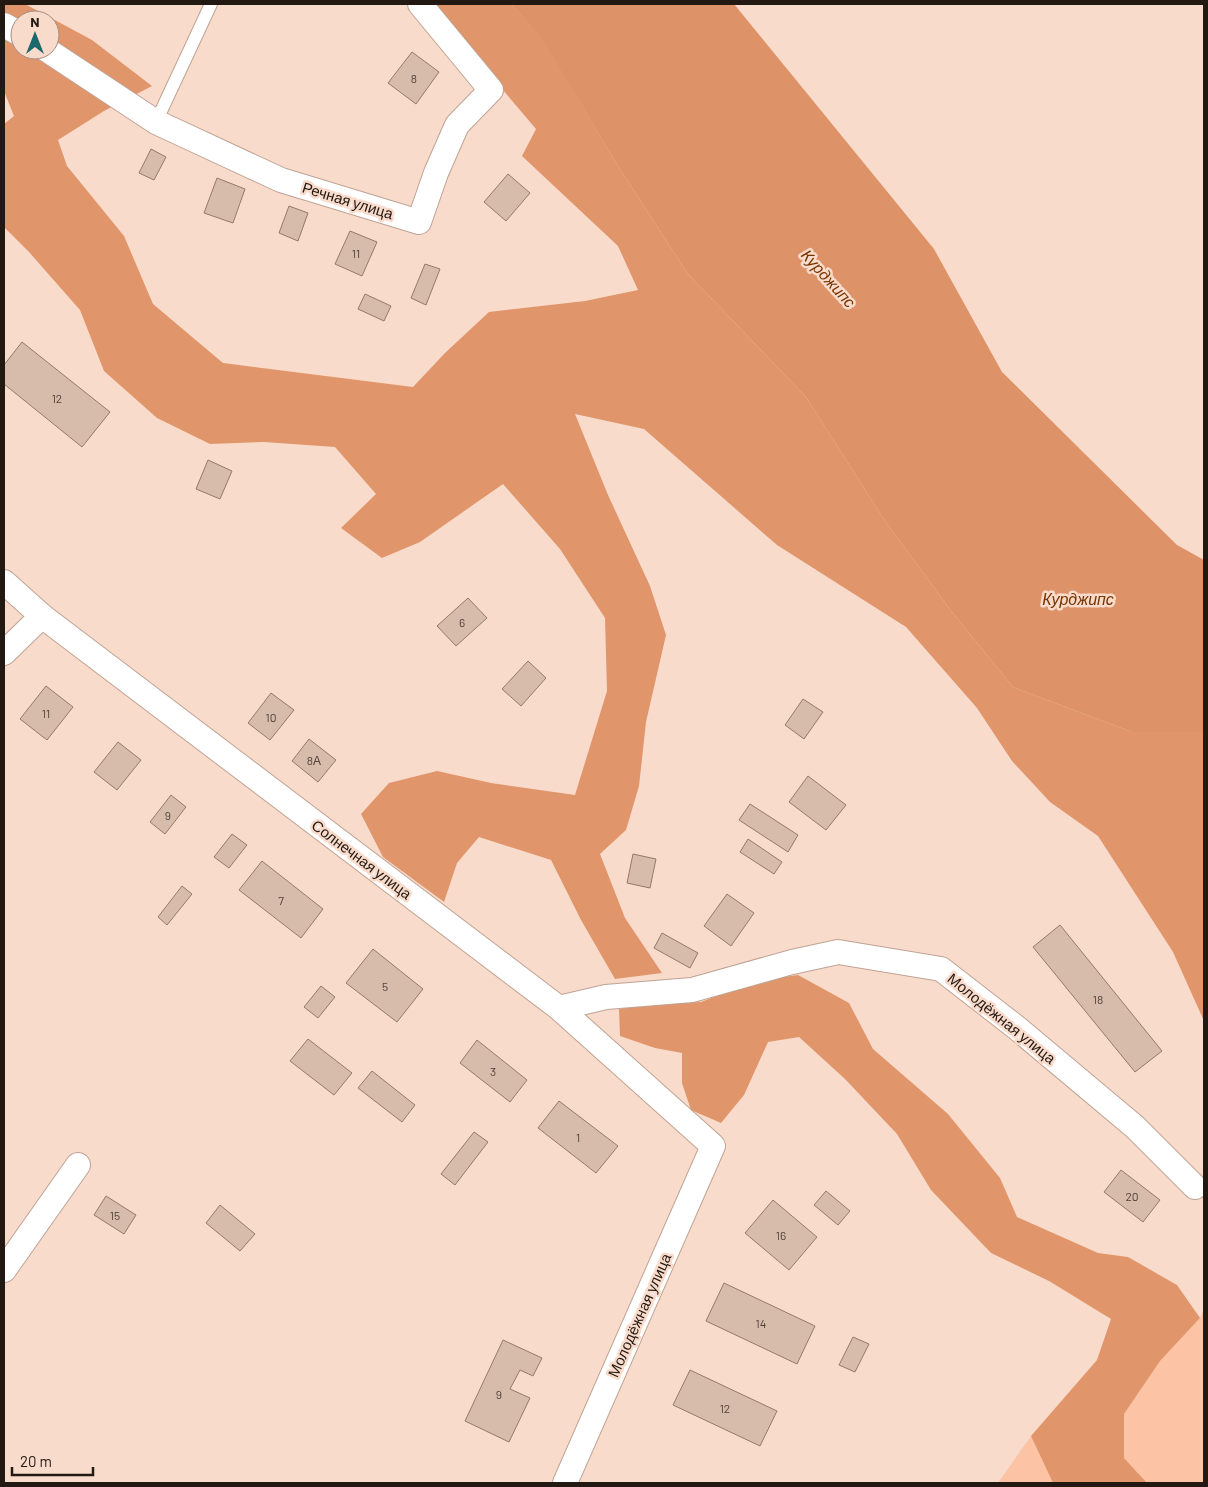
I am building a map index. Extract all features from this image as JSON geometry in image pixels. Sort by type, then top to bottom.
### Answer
[{"type":"street","name":"Речная улица","points":[[60,59],[156,122],[281,180],[419,222],[436,174],[457,125],[491,90],[420,4]]},
{"type":"street","name":"Солнечная улица","points":[[4,582],[42,616],[559,1008],[713,1146]]},
{"type":"street","points":[[4,653],[42,616]]},
{"type":"street","name":"Молодёжная улица","points":[[559,1008],[606,997],[692,990],[792,962],[838,952],[941,969],[1017,1028],[1135,1128],[1195,1187]]},
{"type":"street","name":"Молодёжная улица","points":[[565,1483],[713,1146]]},
{"type":"street","points":[[4,1270],[78,1165]]},
{"type":"lane","points":[[156,122],[211,4]]},
{"type":"shaded area","points":[[4,4],[25,4],[36,10],[10,10],[10,60],[60,60],[60,23],[92,40],[152,86],[104,111],[58,140],[67,166],[124,236],[153,304],[223,363],[413,387],[445,353],[489,312],[585,301],[638,290],[618,246],[522,156],[536,129],[430,4],[511,4],[540,35],[616,163],[688,274],[806,397],[885,521],[952,612],[1013,687],[1132,732],[1204,732],[1204,1021],[1173,952],[1098,836],[1050,802],[1012,761],[977,708],[906,627],[777,545],[644,429],[575,414],[608,495],[650,586],[666,635],[646,722],[639,786],[626,830],[600,854],[625,918],[662,973],[615,979],[581,920],[551,860],[479,837],[457,863],[444,902],[383,857],[361,814],[389,783],[437,771],[491,783],[575,795],[607,691],[605,618],[560,549],[503,484],[420,542],[382,558],[341,528],[376,494],[335,447],[264,442],[210,444],[157,418],[104,371],[80,310],[29,252],[4,227],[4,124],[14,116],[4,91]]},
{"type":"shaded area","points":[[798,975],[849,1003],[873,1049],[948,1114],[1000,1178],[1017,1217],[1098,1253],[1128,1257],[1177,1285],[1200,1318],[1160,1361],[1124,1414],[1124,1458],[1147,1483],[1053,1483],[1031,1436],[1097,1360],[1111,1319],[1049,1281],[991,1253],[931,1190],[897,1134],[845,1079],[799,1037],[768,1042],[744,1095],[721,1123],[691,1110],[682,1083],[682,1053],[655,1048],[620,1036],[619,1009],[656,1004],[701,1002],[754,981]]},
{"type":"shaded area","points":[[1204,1309],[1204,1483],[1147,1483],[1124,1458],[1124,1414],[1160,1361],[1200,1318]]},
{"type":"shaded area","points":[[1031,1436],[1053,1483],[998,1483]]},
{"type":"water","name":"Курджипс","points":[[511,4],[734,4],[934,249],[1002,372],[1177,545],[1204,560],[1204,732],[1132,732],[1013,687],[952,612],[885,521],[806,397],[688,274],[616,163],[540,36]]},
{"type":"building","points":[[412,52],[439,72],[416,104],[388,83]]},
{"type":"building","points":[[151,149],[166,157],[154,180],[139,173]]},
{"type":"building","points":[[508,174],[530,193],[506,221],[484,202]]},
{"type":"building","points":[[217,178],[245,189],[233,223],[204,213]]},
{"type":"building","points":[[289,206],[308,213],[298,241],[279,233]]},
{"type":"building","points":[[350,231],[377,242],[362,276],[335,264]]},
{"type":"building","points":[[425,264],[440,269],[426,305],[411,298]]},
{"type":"building","points":[[365,294],[391,306],[384,321],[358,309]]},
{"type":"building","points":[[22,342],[110,412],[82,447],[4,384],[4,365]]},
{"type":"building","points":[[208,460],[232,471],[220,499],[196,489]]},
{"type":"building","points":[[468,598],[487,618],[456,646],[437,626]]},
{"type":"building","points":[[528,661],[546,678],[521,706],[502,689]]},
{"type":"building","points":[[46,686],[73,707],[47,740],[20,719]]},
{"type":"building","points":[[271,693],[294,710],[270,740],[248,723]]},
{"type":"building","points":[[803,699],[823,712],[804,739],[785,725]]},
{"type":"building","points":[[309,739],[336,760],[318,782],[292,761]]},
{"type":"building","points":[[118,742],[141,760],[117,790],[94,772]]},
{"type":"building","points":[[808,776],[846,805],[826,830],[789,802]]},
{"type":"building","points":[[171,795],[186,807],[165,834],[150,822]]},
{"type":"building","points":[[750,804],[798,835],[788,852],[739,820]]},
{"type":"building","points":[[232,834],[247,845],[229,868],[214,857]]},
{"type":"building","points":[[748,839],[782,862],[774,874],[740,852]]},
{"type":"building","points":[[633,854],[656,859],[650,888],[627,883]]},
{"type":"building","points":[[262,861],[323,909],[301,938],[239,890]]},
{"type":"building","points":[[182,886],[192,894],[167,925],[158,917]]},
{"type":"building","points":[[727,894],[754,913],[731,946],[704,926]]},
{"type":"building","points":[[1060,925],[1162,1051],[1135,1072],[1033,947]]},
{"type":"building","points":[[662,933],[698,953],[690,968],[654,948]]},
{"type":"building","points":[[373,949],[423,989],[397,1022],[346,983]]},
{"type":"building","points":[[321,986],[335,997],[318,1018],[304,1007]]},
{"type":"building","points":[[308,1039],[352,1073],[334,1095],[290,1061]]},
{"type":"building","points":[[477,1040],[527,1080],[510,1102],[460,1063]]},
{"type":"building","points":[[372,1071],[415,1105],[402,1122],[358,1088]]},
{"type":"building","points":[[559,1101],[618,1146],[596,1173],[538,1128]]},
{"type":"building","points":[[474,1132],[488,1142],[455,1185],[441,1174]]},
{"type":"building","points":[[1121,1170],[1160,1200],[1143,1222],[1104,1192]]},
{"type":"building","points":[[826,1191],[850,1211],[838,1225],[814,1205]]},
{"type":"building","points":[[106,1196],[136,1215],[124,1234],[94,1215]]},
{"type":"building","points":[[773,1200],[817,1237],[789,1270],[745,1233]]},
{"type":"building","points":[[220,1205],[255,1234],[240,1251],[206,1223]]},
{"type":"building","points":[[724,1283],[815,1326],[797,1364],[706,1321]]},
{"type":"building","points":[[853,1337],[869,1344],[855,1372],[839,1365]]},
{"type":"building","points":[[503,1340],[542,1358],[533,1376],[520,1370],[510,1389],[530,1398],[509,1442],[465,1421]]},
{"type":"building","points":[[690,1370],[777,1411],[760,1446],[673,1405]]}]
